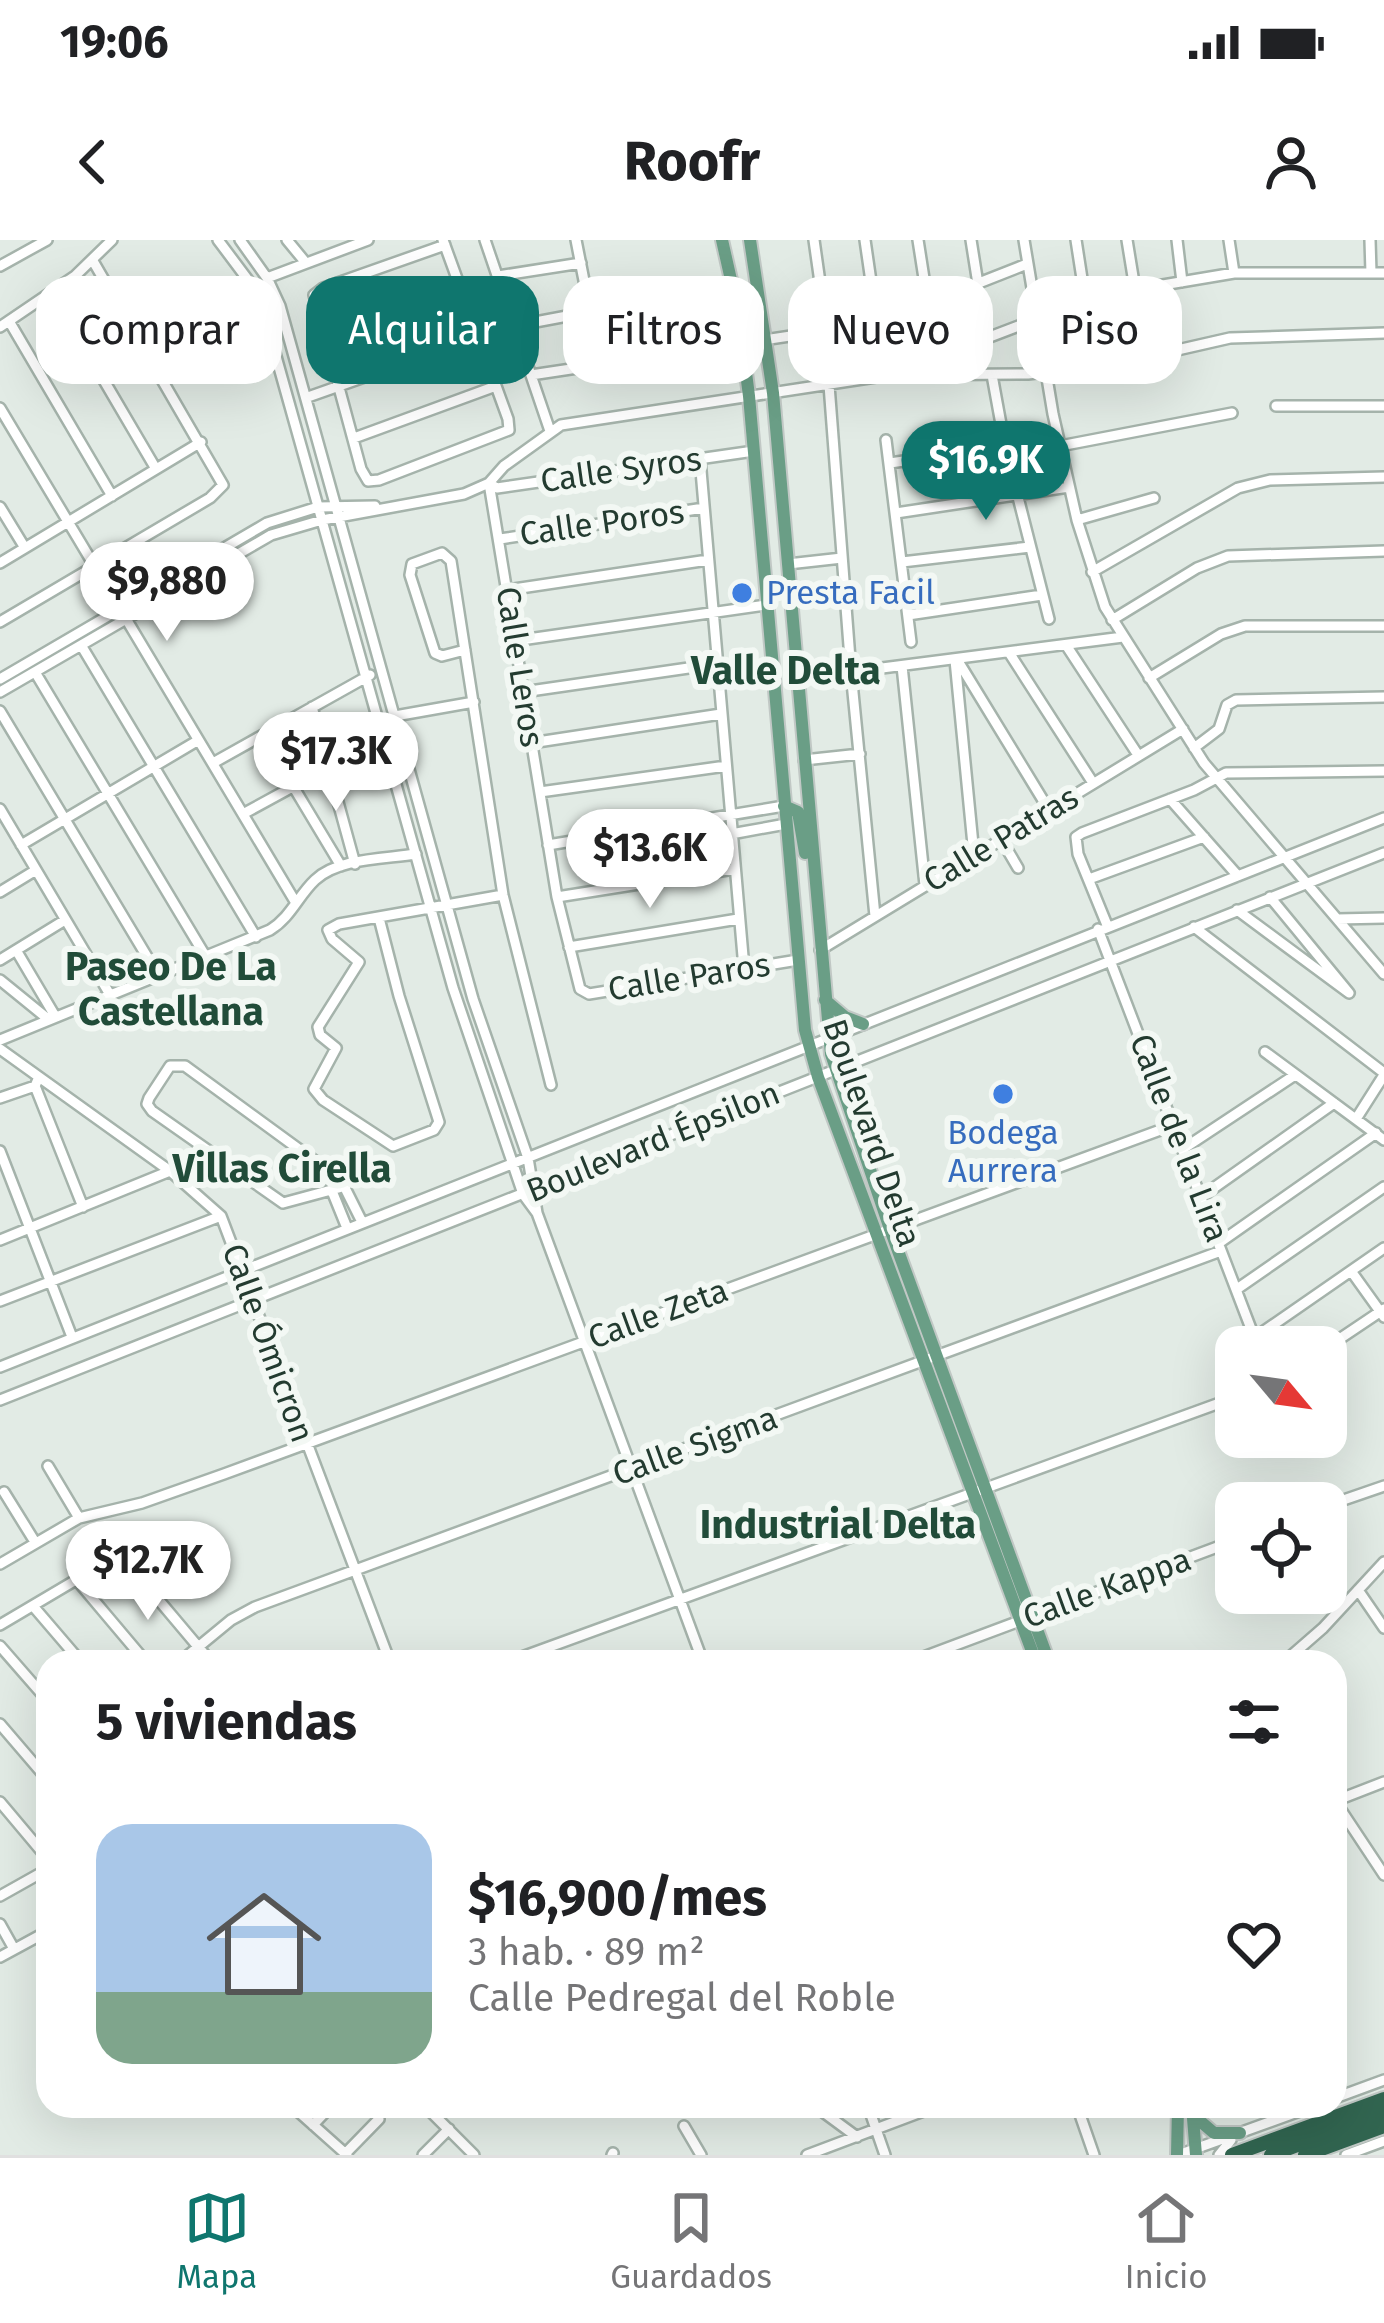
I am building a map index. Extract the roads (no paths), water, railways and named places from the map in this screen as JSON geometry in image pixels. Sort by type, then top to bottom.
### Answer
[{"type":"highway","points":[[1347,2113],[1384,2099]]},
{"type":"highway","points":[[1271,2155],[1384,2112]]},
{"type":"highway","points":[[1232,2155],[1332,2118]]},
{"type":"highway","points":[[1305,2155],[1384,2126]]},
{"type":"main road","name":"Boulevard Delta","points":[[722,240],[730,276]]},
{"type":"main road","name":"Boulevard Delta","points":[[750,240],[773,393],[828,1036],[883,1231]]},
{"type":"main road","name":"Boulevard Delta","points":[[747,384],[808,1044],[883,1231],[1026,1618],[1043,1650]]},
{"type":"main road","points":[[784,806],[798,812],[813,877]]},
{"type":"main road","points":[[825,1000],[844,1017],[863,1024]]},
{"type":"main road","name":"Boulevard Delta","points":[[1026,1618],[1033,1650]]},
{"type":"main road","points":[[1178,2118],[1178,2155]]},
{"type":"main road","points":[[1193,2118],[1195,2152]]},
{"type":"main road","points":[[1199,2118],[1214,2133],[1240,2133]]},
{"type":"street","points":[[0,266],[47,240]]},
{"type":"street","points":[[73,276],[112,240]]},
{"type":"street","points":[[221,240],[249,251]]},
{"type":"street","points":[[221,240],[246,276]]},
{"type":"street","points":[[240,240],[266,276]]},
{"type":"street","points":[[287,240],[306,263]]},
{"type":"street","points":[[272,276],[368,240]]},
{"type":"street","points":[[484,240],[498,276],[581,263]]},
{"type":"street","points":[[577,240],[583,276]]},
{"type":"street","points":[[814,240],[819,276]]},
{"type":"street","points":[[866,240],[871,276]]},
{"type":"street","points":[[918,240],[924,276]]},
{"type":"street","points":[[971,240],[977,276]]},
{"type":"street","points":[[1024,240],[1029,276]]},
{"type":"street","points":[[1076,240],[1082,276]]},
{"type":"street","points":[[1127,240],[1133,276]]},
{"type":"street","points":[[1177,240],[1181,276]]},
{"type":"street","points":[[1229,240],[1234,273]]},
{"type":"street","points":[[1370,240],[1371,273]]},
{"type":"street","points":[[353,276],[444,243],[456,276]]},
{"type":"street","points":[[0,622],[220,489],[220,475],[93,261]]},
{"type":"street","points":[[993,278],[1027,264]]},
{"type":"street","points":[[1182,282],[1234,273],[1384,273]]},
{"type":"street","points":[[36,303],[4,324],[112,496]]},
{"type":"street","points":[[282,313],[472,999],[528,1158],[537,1213],[698,1650]]},
{"type":"street","points":[[1182,350],[1242,337],[1384,333]]},
{"type":"street","points":[[764,340],[788,337]]},
{"type":"street","points":[[282,365],[306,392]]},
{"type":"street","points":[[282,379],[466,1031],[523,1195],[537,1213]]},
{"type":"street","points":[[993,380],[1049,619]]},
{"type":"street","points":[[106,384],[156,469]]},
{"type":"street","points":[[339,384],[362,474],[368,481],[509,430],[496,386],[354,438]]},
{"type":"street","points":[[306,392],[351,384]]},
{"type":"street","points":[[534,384],[550,431]]},
{"type":"street","points":[[0,692],[82,645],[123,613],[279,517],[318,507],[335,511],[451,497],[489,483],[561,425],[835,384]]},
{"type":"street","points":[[1046,384],[1091,572],[1112,620],[1216,777],[1384,974]]},
{"type":"street","points":[[829,385],[875,916]]},
{"type":"street","points":[[1276,406],[1384,406]]},
{"type":"street","points":[[0,408],[296,904]]},
{"type":"street","points":[[1060,446],[1232,413]]},
{"type":"street","points":[[309,474],[314,420]]},
{"type":"street","points":[[886,440],[911,642]]},
{"type":"street","points":[[0,563],[201,442]]},
{"type":"street","points":[[890,463],[1005,446]]},
{"type":"street","name":"Calle Syros","points":[[489,483],[497,488],[754,452]]},
{"type":"street","points":[[700,459],[744,968]]},
{"type":"street","points":[[1091,572],[1238,488],[1284,478],[1384,477]]},
{"type":"street","name":"Calle Leros","points":[[489,483],[557,897],[581,991]]},
{"type":"street","points":[[896,513],[1069,487]]},
{"type":"street","points":[[1077,520],[1154,498]]},
{"type":"street","points":[[0,507],[25,548]]},
{"type":"street","name":"Calle Poros","points":[[500,538],[704,508]]},
{"type":"street","points":[[0,680],[256,542],[322,520],[335,511]]},
{"type":"street","points":[[902,562],[1030,547]]},
{"type":"street","points":[[1112,620],[1197,568],[1228,556],[1384,551]]},
{"type":"street","points":[[465,650],[435,653],[410,575],[412,564],[448,555],[465,650],[474,702],[503,895],[551,1085]]},
{"type":"street","points":[[788,564],[842,558]]},
{"type":"street","points":[[507,590],[708,560]]},
{"type":"street","points":[[908,615],[1042,595]]},
{"type":"street","points":[[514,641],[766,605]]},
{"type":"street","points":[[1149,678],[1221,634],[1245,626],[1384,626]]},
{"type":"street","points":[[851,673],[1123,637]]},
{"type":"street","points":[[82,645],[256,937]]},
{"type":"street","points":[[1066,645],[1138,755]]},
{"type":"street","points":[[1010,654],[1093,783]]},
{"type":"street","points":[[956,660],[1049,810]]},
{"type":"street","points":[[956,660],[974,855]]},
{"type":"street","points":[[523,692],[716,664]]},
{"type":"street","points":[[902,666],[925,885]]},
{"type":"street","points":[[212,763],[380,670]]},
{"type":"street","points":[[35,672],[206,957]]},
{"type":"street","points":[[1194,748],[1219,729],[1232,701],[1384,698]]},
{"type":"street","points":[[395,716],[474,702]]},
{"type":"street","points":[[312,707],[355,864]]},
{"type":"street","points":[[0,711],[158,975]]},
{"type":"street","points":[[531,743],[721,714]]},
{"type":"street","name":"Calle Patras","points":[[820,950],[1183,729]]},
{"type":"street","points":[[21,845],[197,740]]},
{"type":"street","points":[[805,760],[860,754]]},
{"type":"street","points":[[243,814],[329,766]]},
{"type":"street","points":[[540,792],[726,766]]},
{"type":"street","points":[[1238,875],[1170,799],[1234,772],[1384,772]]},
{"type":"street","points":[[293,786],[341,866]]},
{"type":"street","name":"Calle de la Lira","points":[[1170,799],[1076,837],[1111,960],[1250,1326]]},
{"type":"street","points":[[548,844],[784,806]]},
{"type":"street","points":[[0,809],[4,823],[109,993]]},
{"type":"street","name":"Boulevard Épsilon","points":[[0,1367],[1384,818]]},
{"type":"street","points":[[731,834],[786,824]]},
{"type":"street","points":[[1089,879],[1204,837]]},
{"type":"street","points":[[1001,839],[1018,868]]},
{"type":"street","name":"Boulevard Épsilon","points":[[0,1400],[1384,853]]},
{"type":"street","points":[[0,1040],[256,937],[282,922],[320,875],[341,866],[416,854]]},
{"type":"street","points":[[557,897],[734,868]]},
{"type":"street","points":[[0,892],[36,870]]},
{"type":"street","points":[[379,918],[440,1122],[434,1130],[393,1146],[323,1100],[314,1089],[336,1049],[318,1027],[359,962],[328,930],[334,925],[503,895]]},
{"type":"street","points":[[1237,910],[1349,992],[1270,897]]},
{"type":"street","points":[[1337,919],[1384,918]]},
{"type":"street","points":[[568,947],[738,919]]},
{"type":"street","points":[[0,960],[65,920]]},
{"type":"street","points":[[1194,927],[1384,1074],[1356,1119]]},
{"type":"street","points":[[16,950],[52,1017]]},
{"type":"street","name":"Calle Paros","points":[[581,991],[589,994],[798,960]]},
{"type":"street","points":[[0,980],[52,1017]]},
{"type":"street","name":"Calle Ómicron","points":[[0,1049],[37,1081],[170,1171],[220,1216],[386,1650]]},
{"type":"street","points":[[1264,1052],[1380,1137]]},
{"type":"street","points":[[346,1186],[292,1203],[278,1201],[152,1112],[149,1098],[170,1066],[181,1064],[346,1186],[362,1222]]},
{"type":"street","points":[[1183,1149],[1295,1075]]},
{"type":"street","points":[[0,1098],[37,1081],[83,1207]]},
{"type":"street","points":[[1201,1197],[1334,1102]]},
{"type":"street","name":"Calle Zeta","points":[[0,1564],[79,1518],[142,1503],[1174,1124]]},
{"type":"street","name":"Calle Sigma","points":[[194,1650],[242,1613],[931,1360],[1220,1247],[1380,1137]]},
{"type":"street","points":[[0,1151],[72,1337]]},
{"type":"street","points":[[0,1240],[170,1171]]},
{"type":"street","points":[[1237,1289],[1384,1187]]},
{"type":"street","points":[[332,1191],[346,1228]]},
{"type":"street","points":[[0,1301],[220,1216]]},
{"type":"street","points":[[1277,1326],[1384,1248]]},
{"type":"street","points":[[1347,1335],[1383,1312],[1351,1271]]},
{"type":"street","points":[[540,1650],[1215,1404]]},
{"type":"street","points":[[48,1466],[79,1518]]},
{"type":"street","points":[[1347,1499],[1384,1486]]},
{"type":"street","points":[[4,1492],[35,1542]]},
{"type":"street","points":[[0,1625],[162,1529]]},
{"type":"street","name":"Calle Kappa","points":[[942,1650],[1215,1548]]},
{"type":"street","points":[[120,1554],[201,1650]]},
{"type":"street","points":[[1297,1650],[1384,1562]]},
{"type":"street","points":[[76,1579],[136,1650]]},
{"type":"street","points":[[1358,1590],[1384,1628]]},
{"type":"street","points":[[33,1606],[71,1650]]},
{"type":"street","points":[[0,1646],[36,1687]]},
{"type":"street","points":[[0,1724],[36,1766]]},
{"type":"street","points":[[1347,1796],[1384,1782]]},
{"type":"street","points":[[0,1802],[36,1845]]},
{"type":"street","points":[[1347,1819],[1384,1875]]},
{"type":"street","points":[[0,1896],[36,1876]]},
{"type":"street","points":[[0,1924],[14,1949]]},
{"type":"street","points":[[0,1957],[36,1937]]},
{"type":"street","points":[[1347,2094],[1384,2080]]},
{"type":"street","points":[[305,2118],[346,2154],[380,2118]]},
{"type":"street","points":[[313,2125],[320,2118]]},
{"type":"street","points":[[438,2118],[474,2155]]},
{"type":"street","points":[[831,2118],[857,2137]]},
{"type":"street","points":[[872,2118],[885,2155]]},
{"type":"street","points":[[807,2155],[905,2118]]},
{"type":"street","points":[[1081,2118],[1094,2155]]},
{"type":"street","points":[[1178,2155],[1274,2118]]},
{"type":"street","points":[[684,2126],[701,2155]]},
{"type":"street","points":[[423,2155],[449,2129]]},
{"type":"street","points":[[1219,2155],[1240,2133]]},
{"type":"street","points":[[1346,2155],[1384,2141]]},
{"type":"place","name":"Presta Facil","points":[[742,593]]},
{"type":"place","name":"Bodega Aurrera","points":[[1003,1094]]},
{"type":"district","name":"Valle Delta","points":[[786,671]]},
{"type":"district","name":"Paseo De La Castellana","points":[[171,990]]},
{"type":"district","name":"Villas Cirella","points":[[282,1169]]},
{"type":"district","name":"Industrial Delta","points":[[838,1525]]}]
